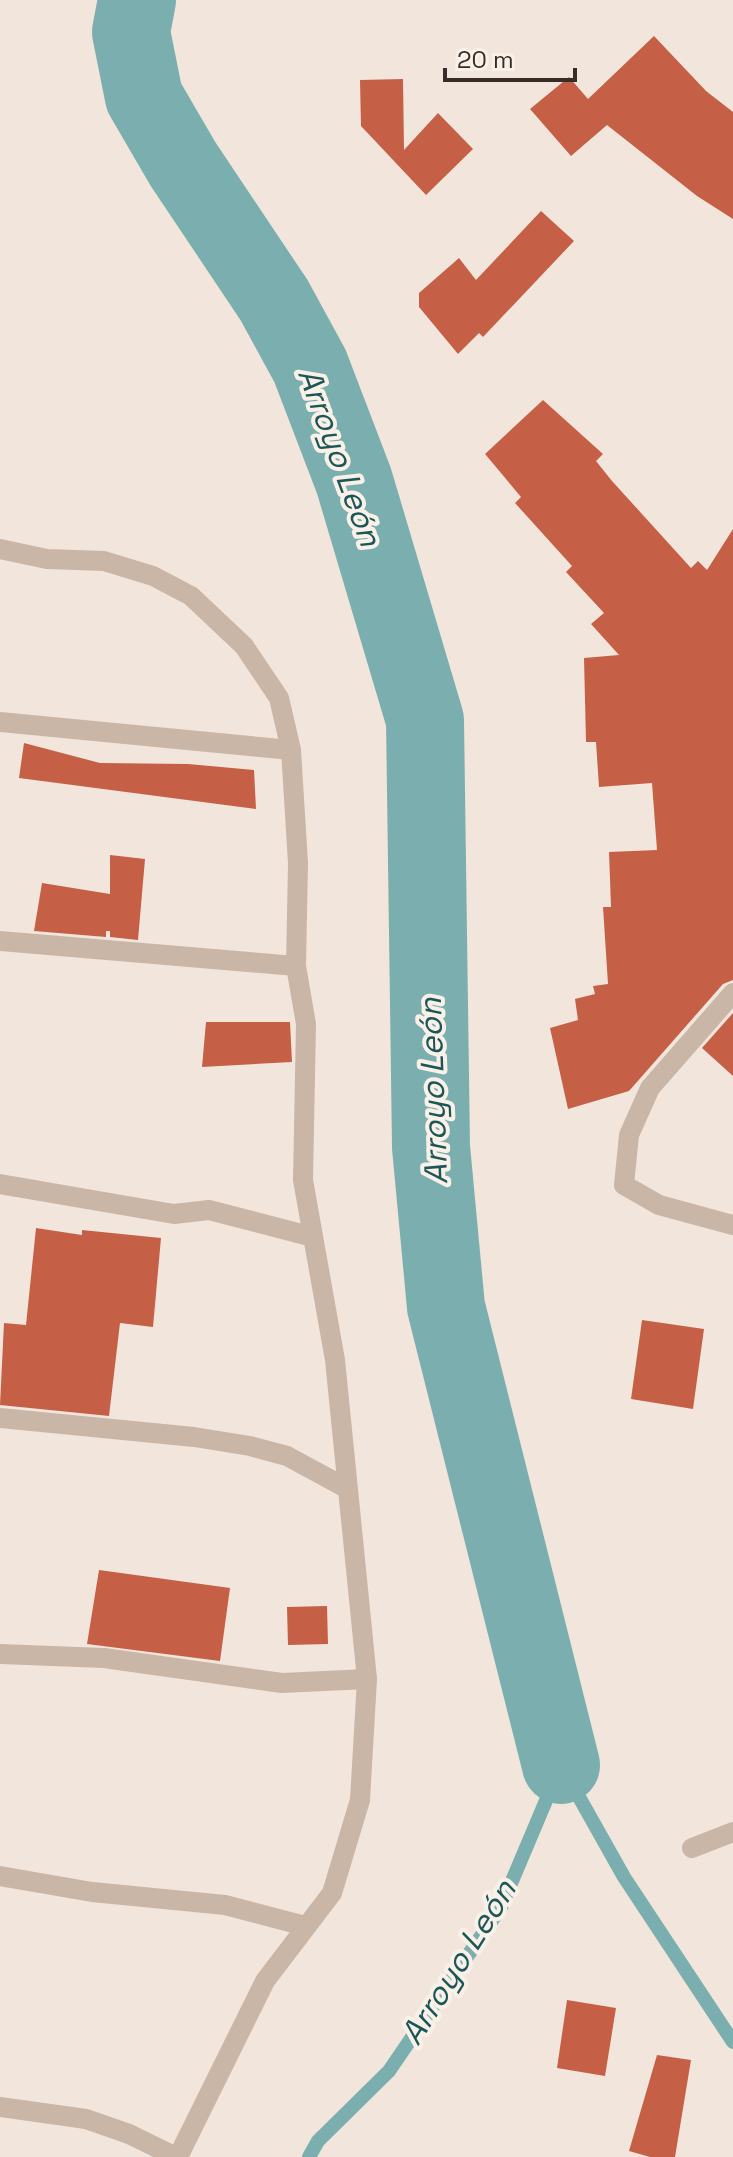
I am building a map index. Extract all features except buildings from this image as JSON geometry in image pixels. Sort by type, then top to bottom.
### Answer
[{"type":"street","points":[[0,549],[47,559],[104,561],[153,576],[191,596],[244,646],[279,698],[291,750],[298,863],[296,966],[306,1024],[303,1180],[335,1360],[367,1679],[360,1800],[332,1893],[265,1981],[177,2157],[129,2134],[86,2119],[0,2107]]},
{"type":"street","points":[[0,722],[291,750]]},
{"type":"street","points":[[0,941],[296,966]]},
{"type":"street","points":[[733,993],[650,1088],[629,1135],[624,1185],[659,1205],[733,1225]]},
{"type":"street","points":[[0,1184],[174,1214],[209,1210],[313,1237]]},
{"type":"street","points":[[0,1418],[194,1437],[250,1446],[287,1456],[346,1488]]},
{"type":"street","points":[[0,1654],[104,1658],[282,1683],[367,1679]]},
{"type":"street","points":[[692,1848],[733,1832]]},
{"type":"street","points":[[0,1876],[92,1892],[225,1905],[305,1926]]},
{"type":"waterway","name":"Arroyo León","points":[[137,0],[131,32],[144,97],[183,164],[274,300],[310,366],[354,481],[425,720],[431,1147],[446,1307],[561,1765]]},
{"type":"waterway","points":[[561,1765],[624,1877],[733,2042]]},
{"type":"waterway","name":"Arroyo León","points":[[309,2157],[318,2141],[389,2071],[501,1907],[561,1765]]}]
